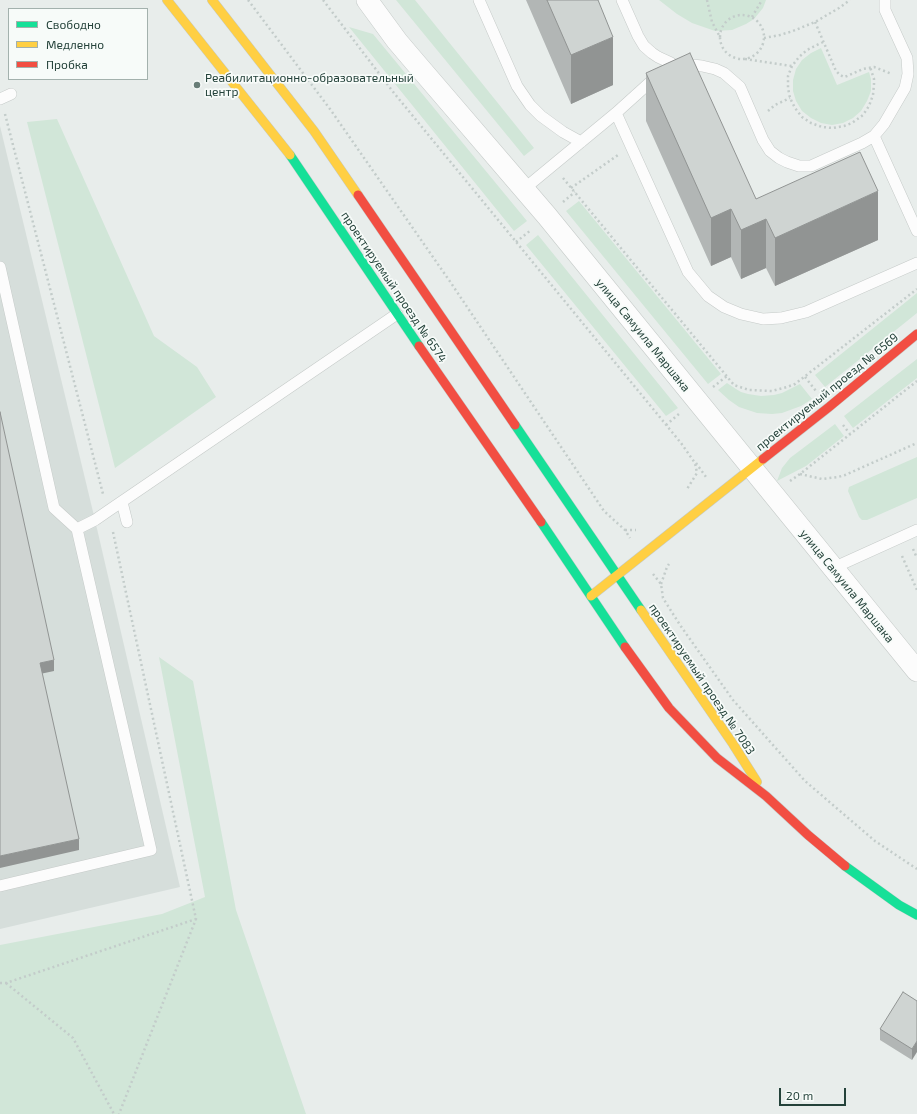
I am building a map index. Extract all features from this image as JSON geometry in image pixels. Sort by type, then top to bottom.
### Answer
[{"type":"main road","name":"проектируемый проезд № 6574","points":[[167,0],[287,150],[397,314],[540,520],[590,596]]},
{"type":"main road","name":"проектируемый проезд № 6574","points":[[212,0],[314,131],[618,575]]},
{"type":"main road","name":"проектируемый проезд № 6569","points":[[590,596],[829,407],[917,334]]},
{"type":"main road","name":"проектируемый проезд № 7083","points":[[618,575],[733,744],[766,796]]},
{"type":"main road","name":"проектируемый проезд № 7083","points":[[590,596],[669,708],[717,758],[766,796],[850,870],[899,905],[917,915]]},
{"type":"street","name":"улица Самуила Маршака","points":[[367,0],[397,41],[524,189],[917,672]]},
{"type":"lane","points":[[479,0],[517,86],[530,105],[541,116],[557,128],[581,142]]},
{"type":"lane","points":[[622,0],[644,46],[658,57],[671,63],[702,66],[715,69],[732,80],[740,88],[770,151],[779,158],[799,166],[811,166],[874,136],[884,124],[901,95],[907,80],[907,58],[885,10],[885,0]]},
{"type":"lane","points":[[524,189],[616,113],[671,63]]},
{"type":"lane","points":[[616,113],[688,272],[708,296],[724,307],[741,314],[763,319],[781,318],[806,312],[917,263]]},
{"type":"lane","points":[[874,136],[916,227]]},
{"type":"lane","points":[[0,267],[54,508],[77,529],[151,850],[0,886]]},
{"type":"lane","points":[[77,529],[95,520],[122,502],[397,314]]},
{"type":"lane","points":[[122,502],[127,522]]},
{"type":"lane","points":[[833,568],[917,530]]},
{"type":"path","points":[[248,0],[330,109],[451,283],[604,511],[625,530],[661,584],[663,598],[724,688],[738,706],[805,781],[875,841],[917,869]]},
{"type":"path","points":[[323,0],[394,93],[681,443],[708,479]]},
{"type":"path","points":[[707,0],[712,22],[720,37]]},
{"type":"path","points":[[752,17],[762,0]]},
{"type":"path","points":[[764,38],[793,31],[815,22],[850,0]]},
{"type":"path","points":[[742,59],[753,56],[760,48],[764,38],[763,30],[759,23],[752,17],[744,15],[734,16],[726,21],[721,28],[721,45],[725,52],[732,57],[742,59],[792,66]]},
{"type":"path","points":[[815,22],[838,73],[842,76],[847,76],[870,67],[877,67],[907,80]]},
{"type":"path","points":[[824,42],[807,50],[799,57],[792,66],[788,76],[790,98],[802,117],[811,123],[822,127],[833,128],[844,126],[863,115],[869,106],[873,95],[873,74],[870,67]]},
{"type":"path","points":[[4,97],[104,500]]},
{"type":"path","points":[[757,125],[769,110],[790,98]]},
{"type":"path","points":[[571,188],[631,146]]},
{"type":"path","points":[[553,166],[734,385],[749,390],[763,392],[772,391],[795,384],[917,289]]},
{"type":"path","points":[[558,207],[575,192]]},
{"type":"path","points":[[516,242],[533,228]]},
{"type":"path","points":[[708,391],[727,376]]},
{"type":"path","points":[[804,377],[820,396]]},
{"type":"path","points":[[917,381],[800,474],[822,478],[838,477],[917,443]]},
{"type":"path","points":[[666,425],[684,410]]},
{"type":"path","points":[[840,421],[850,434]]},
{"type":"path","points":[[682,494],[697,473],[695,463]]},
{"type":"path","points":[[625,530],[641,529]]},
{"type":"path","points":[[894,540],[917,588]]},
{"type":"path","points":[[0,983],[6,983],[196,919]]},
{"type":"path","points":[[6,983],[73,1038],[114,1114]]},
{"type":"shaded area","points":[[0,126],[95,520],[180,887],[0,929]]},
{"type":"green space","points":[[396,0],[415,0],[534,148],[524,156]]},
{"type":"green space","points":[[659,0],[766,0],[763,8],[754,19],[746,24],[732,30],[715,31],[692,23]]},
{"type":"green space","points":[[349,27],[373,34],[527,221],[514,231]]},
{"type":"green space","points":[[821,48],[837,85],[869,72],[871,79],[871,91],[867,101],[861,111],[853,118],[843,123],[832,125],[821,123],[811,118],[802,111],[796,101],[793,91],[793,80],[796,69],[802,60]]},
{"type":"green space","points":[[57,119],[154,336],[197,367],[216,397],[115,468],[27,122]]},
{"type":"green space","points":[[579,201],[721,374],[708,384],[566,211]]},
{"type":"green space","points":[[538,235],[678,408],[666,416],[526,245]]},
{"type":"green space","points":[[917,293],[917,313],[825,387],[815,375]]},
{"type":"green space","points":[[917,359],[917,378],[853,428],[844,416]]},
{"type":"green space","points":[[727,383],[741,392],[761,396],[782,393],[800,384],[812,399],[801,406],[782,413],[757,413],[739,407],[718,390]]},
{"type":"green space","points":[[835,424],[844,436],[806,466],[777,481],[782,468],[790,458]]},
{"type":"green space","points":[[917,457],[917,498],[867,520],[862,520],[859,517],[848,491],[849,487]]},
{"type":"green space","points":[[159,657],[193,681],[236,910],[306,1114],[0,1114],[0,945],[162,914],[205,897]]},
{"type":"building","points":[[547,0],[598,0],[613,37],[571,55]]},
{"type":"building","points":[[690,53],[756,199],[860,152],[878,191],[775,238],[766,219],[741,230],[731,209],[711,218],[646,73]]},
{"type":"building","points":[[0,412],[54,660],[40,663],[79,839],[0,856]]},
{"type":"building","points":[[903,992],[917,1001],[917,1041],[912,1049],[880,1029]]},
{"type":"traffic: fast","points":[[290,155],[419,346]]},
{"type":"traffic: fast","points":[[515,425],[641,610]]},
{"type":"traffic: fast","points":[[541,522],[625,647]]},
{"type":"traffic: fast","points":[[845,866],[899,905],[917,915]]},
{"type":"traffic: slow","points":[[167,0],[290,155]]},
{"type":"traffic: slow","points":[[212,0],[314,131],[358,195]]},
{"type":"traffic: slow","points":[[591,596],[763,459]]},
{"type":"traffic: slow","points":[[641,610],[733,744],[757,782]]},
{"type":"traffic: jam","points":[[358,195],[515,425]]},
{"type":"traffic: jam","points":[[763,459],[829,407],[917,334]]},
{"type":"traffic: jam","points":[[419,346],[541,522]]},
{"type":"traffic: jam","points":[[625,647],[669,708],[717,758],[766,796],[808,835],[845,866]]},
{"type":"place","name":"Реабилитационно-образовательный центр","points":[[197,85]]}]
